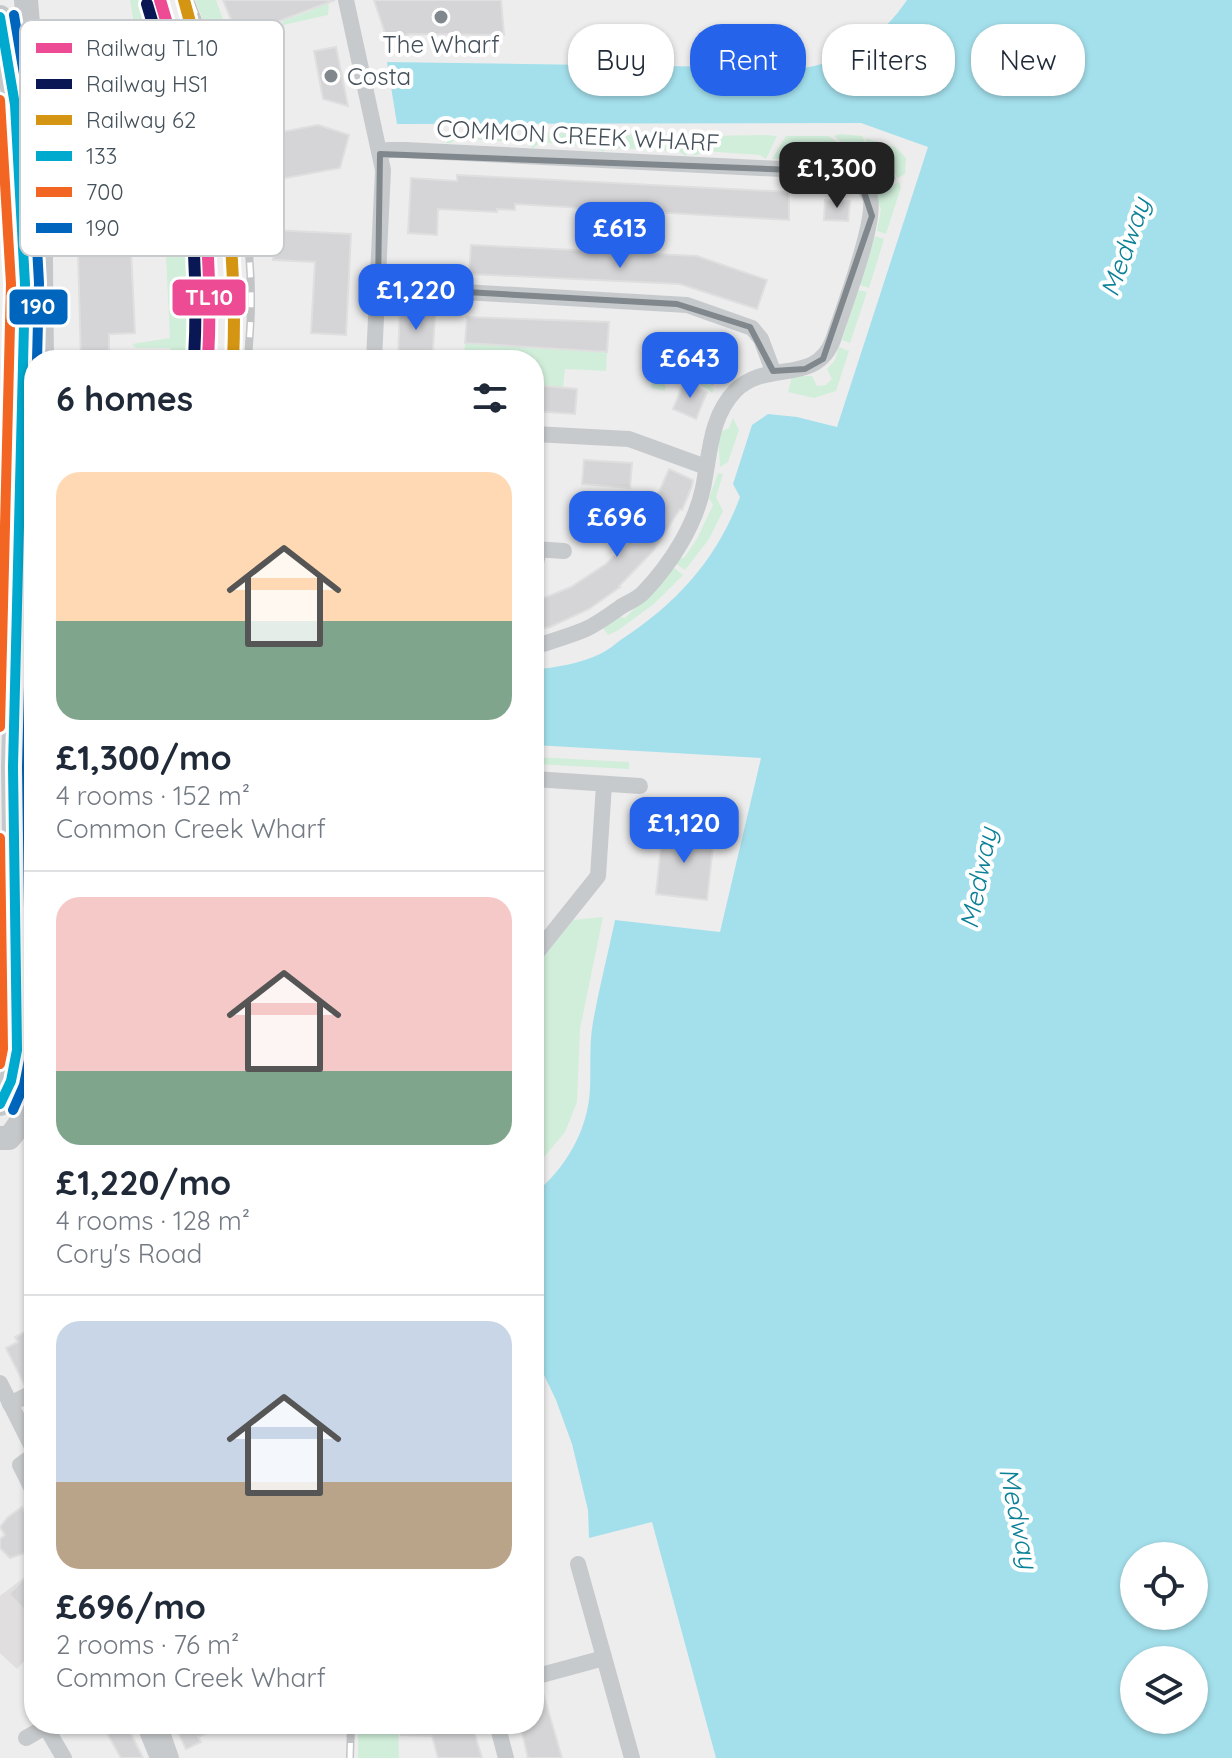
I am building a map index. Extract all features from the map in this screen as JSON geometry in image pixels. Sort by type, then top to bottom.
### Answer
[{"type":"main road","points":[[26,0],[28,20]]},
{"type":"main road","points":[[0,17],[15,105],[20,188]]},
{"type":"main road","points":[[23,256],[24,350]]},
{"type":"main road","points":[[41,256],[42,350]]},
{"type":"main road","points":[[0,1104],[14,1070],[17,1050],[8,999],[24,365]]},
{"type":"main road","points":[[0,1138],[9,1138],[24,1128]]},
{"type":"street","points":[[346,0],[383,179],[375,350]]},
{"type":"street","name":"COMMON CREEK WHARF","points":[[380,154],[388,150],[405,150],[823,171],[855,181],[869,194],[872,213],[830,347],[823,359],[811,367],[773,371],[736,390],[715,428],[698,509],[677,549],[641,595],[586,629],[544,644]]},
{"type":"street","points":[[378,287],[687,305],[752,328],[761,339],[773,371]]},
{"type":"street","points":[[544,435],[629,439],[706,467]]},
{"type":"street","points":[[544,550],[564,551]]},
{"type":"street","points":[[544,780],[640,786]]},
{"type":"street","points":[[544,944],[598,876],[604,785]]},
{"type":"street","points":[[0,1383],[24,1433]]},
{"type":"street","points":[[10,1404],[24,1397]]},
{"type":"street","points":[[578,1564],[632,1758]]},
{"type":"street","points":[[544,1674],[604,1658]]},
{"type":"street","points":[[26,1738],[32,1734]]},
{"type":"street","points":[[49,1734],[64,1758]]},
{"type":"street","points":[[148,1734],[158,1758]]},
{"type":"street","points":[[163,1734],[171,1758]]},
{"type":"street","points":[[500,1734],[506,1758]]},
{"type":"highlighted area","points":[[380,154],[819,171],[862,186],[872,216],[823,359],[805,369],[773,371],[750,327],[677,304],[378,287]]},
{"type":"shaded area","points":[[24,1578],[24,1661],[17,1669],[0,1653],[0,1596]]},
{"type":"green space","points":[[130,0],[157,0],[164,20],[133,20]]},
{"type":"green space","points":[[195,0],[216,0],[223,20],[203,20]]},
{"type":"green space","points":[[310,0],[329,0],[328,15],[284,25],[284,20],[313,10]]},
{"type":"green space","points":[[538,132],[607,135],[610,140],[603,152],[597,148],[541,142],[533,148],[529,146]]},
{"type":"green space","points":[[454,133],[516,135],[525,139],[524,146],[515,142],[457,138],[446,143]]},
{"type":"green space","points":[[620,135],[690,136],[693,141],[686,156],[678,151],[621,148],[611,151]]},
{"type":"green space","points":[[704,136],[777,136],[766,159],[760,155],[704,151],[692,155]]},
{"type":"green space","points":[[786,136],[829,136],[881,177],[874,183],[869,178],[867,180],[861,175],[865,165],[842,156],[838,165],[834,164],[836,154],[812,151],[810,162],[807,162],[807,151],[781,150],[779,159],[772,159]]},
{"type":"green space","points":[[834,136],[862,136],[870,151],[865,138],[895,147],[906,158],[905,174],[898,178],[892,170],[896,179],[889,183],[870,162]]},
{"type":"green space","points":[[899,182],[901,187],[886,234],[877,231],[881,210],[874,190],[879,186],[883,191]]},
{"type":"green space","points":[[875,236],[884,239],[869,288],[860,285]]},
{"type":"green space","points":[[166,256],[193,256],[192,350],[136,348],[132,344],[170,338]]},
{"type":"green space","points":[[858,290],[867,292],[850,343],[842,340]]},
{"type":"green space","points":[[527,323],[526,348],[607,352],[606,371],[565,369],[563,387],[544,386],[544,350],[465,350],[465,343]]},
{"type":"green space","points":[[684,346],[701,348],[701,355],[707,361],[696,371],[714,390],[712,393],[680,369],[675,374],[666,374],[665,391],[651,388],[653,353],[683,355]]},
{"type":"green space","points":[[839,347],[849,351],[836,391],[814,398],[788,392],[792,376],[812,376],[817,386],[826,385],[832,379],[827,369],[835,360]]},
{"type":"green space","points":[[733,418],[739,430],[728,462],[720,467],[718,433],[729,428]]},
{"type":"green space","points":[[718,473],[723,474],[716,497],[723,511],[709,539],[685,570],[675,563],[679,558],[684,558],[697,539],[713,505],[709,498]]},
{"type":"green space","points":[[673,567],[683,575],[655,603],[608,635],[601,625],[616,616],[625,618],[668,576]]},
{"type":"green space","points":[[544,758],[629,762],[629,769],[544,765]]},
{"type":"green space","points":[[603,917],[580,1029],[577,1102],[565,1132],[544,1157],[544,956],[573,920]]},
{"type":"green space","points":[[358,1734],[398,1734],[399,1758],[358,1758]]},
{"type":"water","name":"Medway","points":[[907,0],[1232,0],[1232,1758],[716,1758],[652,1522],[589,1538],[588,1510],[572,1444],[544,1375],[544,1186],[573,1147],[585,1119],[590,1089],[593,1022],[615,920],[720,932],[761,758],[544,746],[544,668],[576,663],[603,652],[662,609],[694,576],[720,539],[740,497],[733,484],[752,425],[768,414],[797,417],[837,427],[928,147],[861,123],[397,124],[387,62],[568,65],[568,96],[674,96],[674,66],[690,66],[690,96],[806,96],[806,68],[820,65],[822,96],[955,96],[955,24],[888,24]]},
{"type":"building","points":[[223,0],[335,0],[282,20],[231,20]]},
{"type":"building","name":"The Wharf","points":[[374,0],[501,0],[504,35],[409,34],[388,42]]},
{"type":"building","points":[[336,47],[348,106],[323,99],[314,51]]},
{"type":"building","points":[[318,125],[349,135],[340,168],[284,178],[284,131]]},
{"type":"building","points":[[457,175],[789,192],[789,220],[515,204],[515,210],[497,209],[497,212],[438,209],[437,235],[408,233],[411,178],[457,181]]},
{"type":"building","points":[[825,200],[850,201],[848,221],[824,220]]},
{"type":"building","points":[[284,231],[351,234],[346,335],[311,333],[315,262],[273,260],[273,256],[284,256]]},
{"type":"building","points":[[471,245],[697,256],[767,280],[757,309],[680,284],[469,274]]},
{"type":"building","points":[[78,256],[131,256],[135,333],[109,334],[109,350],[81,350]]},
{"type":"building","points":[[400,303],[436,305],[433,350],[398,350]]},
{"type":"building","points":[[467,317],[609,322],[607,352],[465,343]]},
{"type":"building","points":[[716,347],[733,366],[712,385],[695,367]]},
{"type":"building","points":[[684,382],[707,392],[696,419],[673,409]]},
{"type":"building","points":[[544,386],[577,389],[575,414],[544,412]]},
{"type":"building","points":[[584,460],[632,463],[630,488],[582,484]]},
{"type":"building","points":[[669,469],[693,480],[682,510],[653,551],[620,587],[589,609],[544,628],[544,598],[571,587],[606,564],[634,536],[653,506]]},
{"type":"building","points":[[663,828],[699,832],[697,844],[713,846],[707,900],[656,894]]},
{"type":"building","points":[[24,1332],[24,1384],[6,1348],[18,1342],[15,1337]]},
{"type":"building","points":[[22,1507],[24,1553],[10,1558],[0,1548],[0,1539],[5,1535],[0,1527]]},
{"type":"building","points":[[24,1579],[24,1610],[9,1594]]},
{"type":"building","points":[[544,1696],[562,1758],[528,1758],[522,1734],[544,1734]]},
{"type":"building","points":[[108,1734],[131,1734],[143,1758],[121,1758]]},
{"type":"building","points":[[179,1734],[205,1734],[198,1737],[201,1742],[186,1749]]},
{"type":"building","points":[[475,1734],[482,1758],[438,1758],[432,1736],[401,1735]]},
{"type":"railway","points":[[190,0],[198,20]]},
{"type":"railway","points":[[249,256],[249,350]]},
{"type":"railway","points":[[350,1758],[351,1734]]},
{"type":"rail line","name":"TL10","points":[[160,0],[166,20]]},
{"type":"rail line","name":"62","points":[[184,0],[189,20]]},
{"type":"rail line","name":"HS1","points":[[147,4],[152,20]]},
{"type":"rail line","name":"HS1","points":[[194,256],[194,350]]},
{"type":"rail line","name":"TL10","points":[[208,256],[208,350]]},
{"type":"rail line","name":"62","points":[[232,256],[233,350]]},
{"type":"transit line","name":"190","points":[[14,15],[20,51]]},
{"type":"transit line","name":"133","points":[[0,17],[15,105],[20,194]]},
{"type":"transit line","name":"700","points":[[0,100],[11,284],[0,727]]},
{"type":"transit line","name":"133","points":[[0,1104],[11,1081],[17,1050],[13,767],[23,256]]},
{"type":"transit line","name":"190","points":[[37,256],[37,350]]},
{"type":"transit line","name":"700","points":[[0,838],[3,1049],[0,1064]]},
{"type":"transit line","name":"190","points":[[13,1110],[24,1085]]},
{"type":"place","name":"The Wharf","points":[[441,17]]},
{"type":"place","name":"Costa","points":[[331,76]]}]
